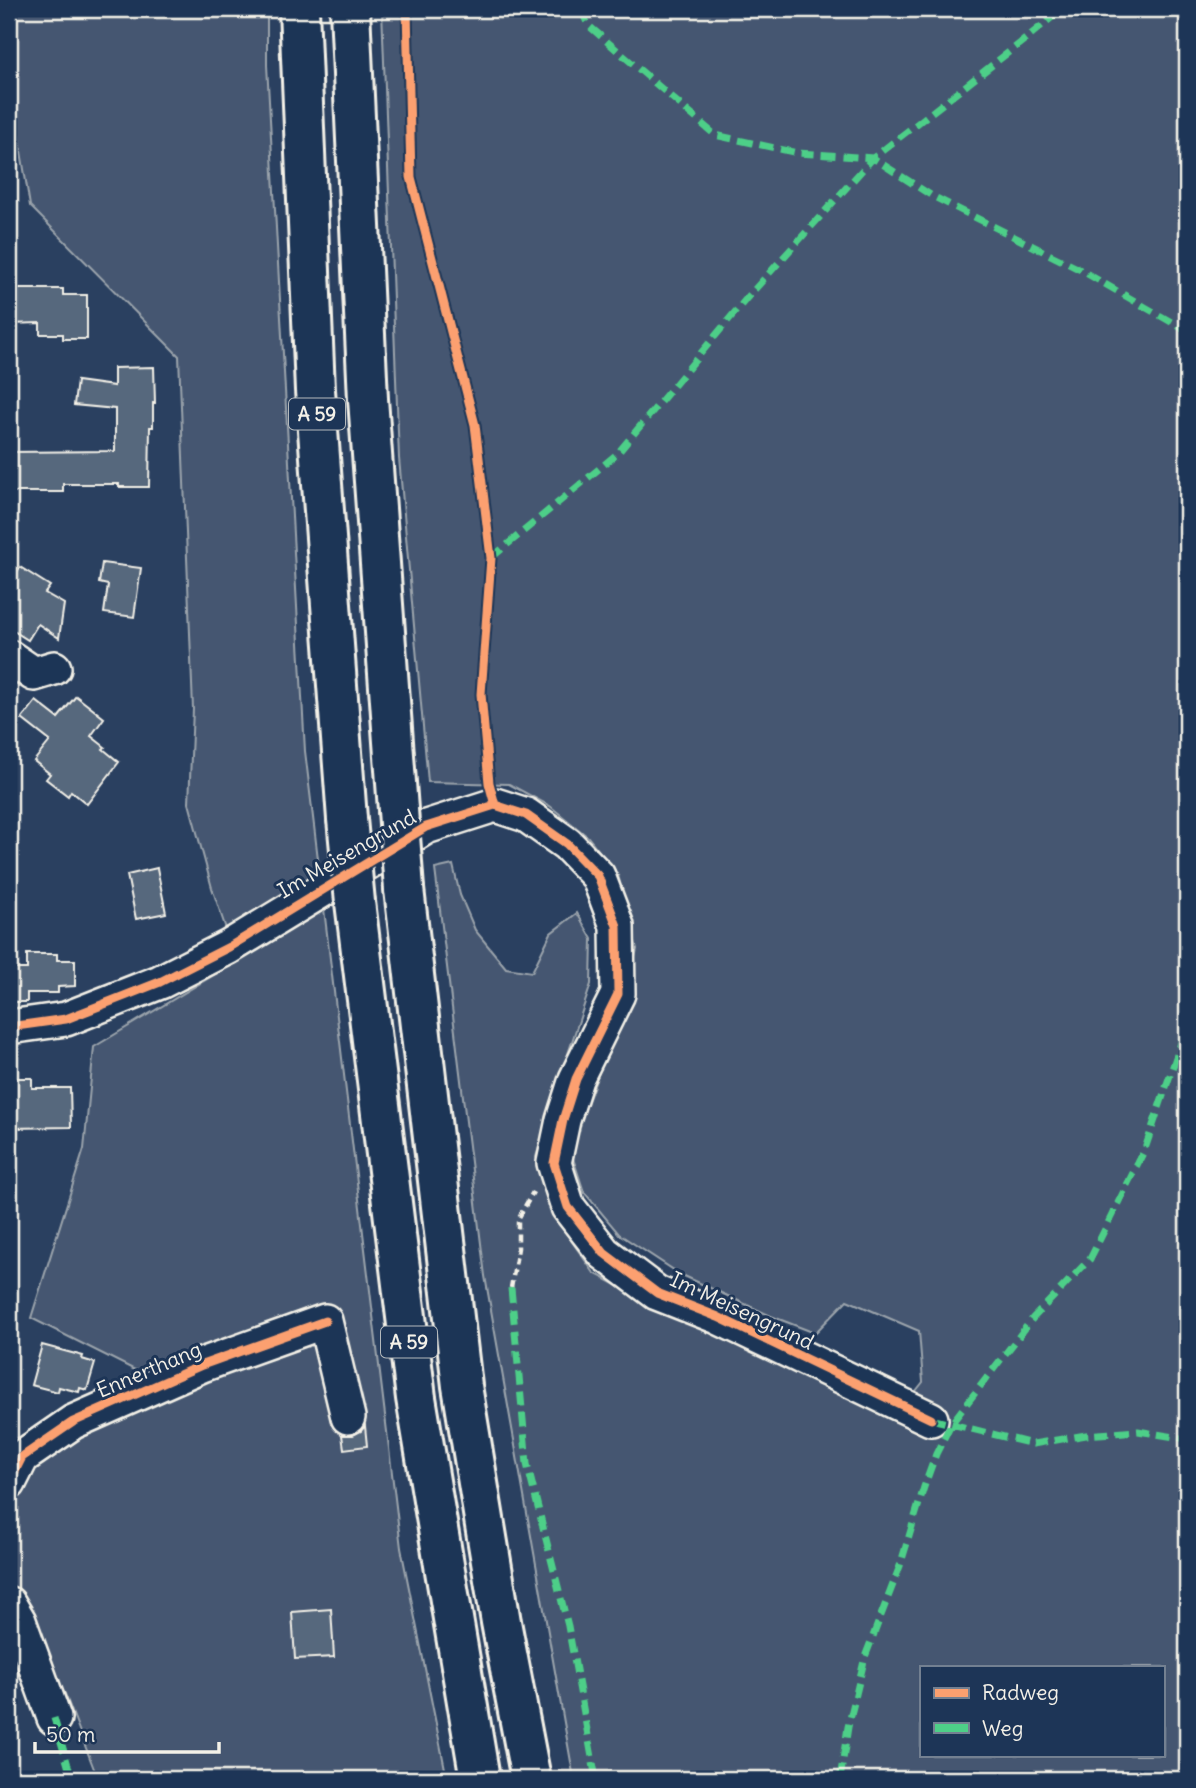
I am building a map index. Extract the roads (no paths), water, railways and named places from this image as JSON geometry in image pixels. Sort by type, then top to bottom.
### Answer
[{"type":"highway","name":"A 59","points":[[299,9],[315,390],[355,902],[416,1398],[480,1779]]},
{"type":"highway","name":"A 59","points":[[350,9],[368,399],[404,889],[463,1386],[501,1622],[531,1779]]},
{"type":"street","points":[[9,657],[34,674],[54,668]]},
{"type":"street","name":"Im Meisengrund","points":[[9,1027],[66,1019],[160,982],[229,947],[426,827],[495,805],[526,815],[567,844],[598,876],[617,926],[618,994],[576,1079],[563,1120],[554,1163],[568,1207],[604,1253],[657,1293],[718,1317],[931,1419]]},
{"type":"street","name":"Ennerthang","points":[[9,1483],[22,1457],[73,1422],[202,1365],[325,1321],[348,1417]]},
{"type":"street","points":[[9,1604],[19,1621],[54,1718]]}]
